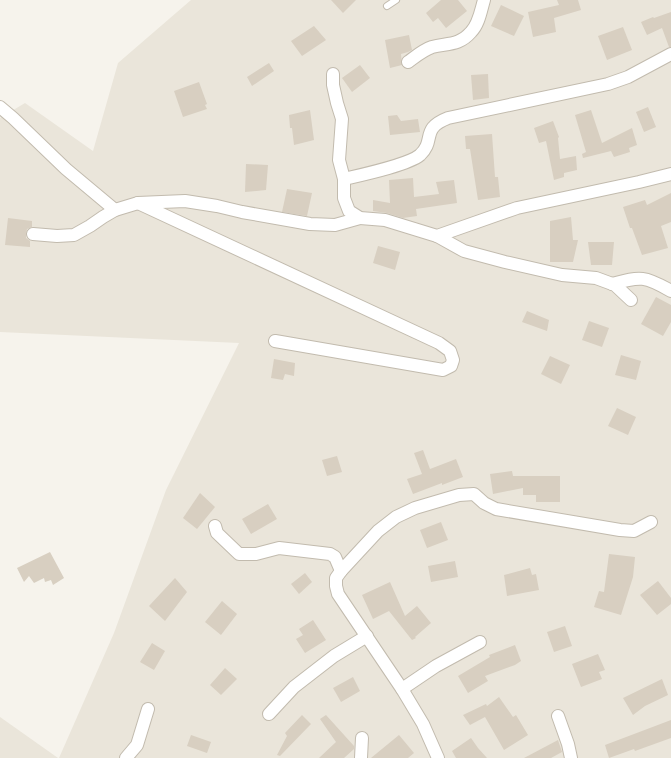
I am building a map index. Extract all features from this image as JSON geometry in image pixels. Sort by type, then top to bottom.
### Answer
[{"type":"street","points":[[408,62],[432,47],[448,45],[462,39],[472,31],[477,22],[484,0]]},
{"type":"street","points":[[344,179],[410,161],[420,155],[426,147],[431,128],[440,121],[448,118],[608,84],[628,77],[671,54]]},
{"type":"street","points":[[333,74],[333,85],[342,118],[339,160],[344,179],[344,198],[349,211],[360,218]]},
{"type":"street","points":[[0,107],[66,169],[115,210]]},
{"type":"street","points":[[437,236],[517,208],[671,174]]},
{"type":"street","points":[[33,234],[57,236],[74,234],[115,210],[138,203],[185,201],[310,224],[335,224],[360,218],[385,220],[437,236],[464,251],[562,275],[596,278],[612,284],[631,300]]},
{"type":"street","points":[[138,203],[439,343],[450,351],[453,360],[450,366],[443,370],[275,341]]},
{"type":"street","points":[[612,284],[636,278],[654,281],[671,291]]},
{"type":"street","points":[[438,758],[423,724],[402,689],[338,594],[336,578],[341,571],[378,531],[396,517],[415,508],[459,494],[474,494],[484,503],[496,509],[620,530],[634,531],[651,522]]},
{"type":"street","points":[[215,526],[217,533],[239,554],[256,554],[279,548],[330,554],[335,557],[341,571]]},
{"type":"street","points":[[269,714],[294,687],[329,660],[367,636]]},
{"type":"street","points":[[402,689],[436,666],[480,642]]},
{"type":"street","points":[[126,758],[137,745],[148,709]]},
{"type":"street","points":[[558,716],[568,744],[571,758]]},
{"type":"street","points":[[361,758],[362,738]]},
{"type":"lane","points":[[387,6],[396,0]]},
{"type":"shaded area","points":[[191,0],[671,0],[671,758],[59,758],[114,633],[166,490],[239,343],[0,332],[0,118],[25,103],[93,151],[118,63]]},
{"type":"shaded area","points":[[0,717],[58,758],[0,758]]},
{"type":"building","points":[[331,0],[356,0],[343,13]]},
{"type":"building","points":[[441,0],[458,0],[467,11],[446,28],[438,18],[433,22],[426,13]]},
{"type":"building","points":[[557,0],[578,0],[581,10],[554,18],[556,32],[533,37],[528,12],[559,5]]},
{"type":"building","points":[[501,5],[524,16],[514,36],[491,26]]},
{"type":"building","points":[[671,12],[671,47],[669,47],[662,28],[647,35],[641,22]]},
{"type":"building","points":[[314,26],[326,40],[302,56],[291,41]]},
{"type":"building","points":[[623,27],[632,50],[607,60],[598,36]]},
{"type":"building","points":[[409,35],[412,50],[401,54],[402,65],[390,68],[385,40]]},
{"type":"building","points":[[269,63],[274,71],[252,86],[247,77]]},
{"type":"building","points":[[360,65],[370,78],[352,92],[342,78]]},
{"type":"building","points":[[488,74],[489,98],[473,100],[471,75]]},
{"type":"building","points":[[199,82],[207,104],[205,105],[207,109],[183,117],[174,91]]},
{"type":"building","points":[[648,107],[656,127],[644,132],[636,112]]},
{"type":"building","points":[[310,110],[314,140],[294,145],[289,115]]},
{"type":"building","points":[[591,110],[602,143],[632,128],[637,145],[629,148],[630,152],[614,157],[611,151],[583,158],[582,154],[586,152],[575,115]]},
{"type":"building","points":[[397,115],[401,121],[418,119],[420,132],[390,135],[388,116]]},
{"type":"building","points":[[553,121],[559,137],[560,159],[576,156],[577,170],[564,173],[564,177],[554,180],[546,141],[539,143],[534,128]]},
{"type":"building","points":[[492,134],[495,177],[498,177],[500,197],[478,200],[470,149],[466,149],[465,136]]},
{"type":"building","points":[[246,164],[268,165],[266,190],[245,192]]},
{"type":"building","points":[[413,178],[414,197],[439,194],[436,182],[454,180],[457,203],[416,209],[417,216],[403,218],[387,213],[373,211],[373,200],[390,203],[389,180]]},
{"type":"building","points":[[287,189],[312,193],[307,216],[282,212]]},
{"type":"building","points":[[671,193],[671,222],[661,226],[668,248],[642,255],[632,228],[630,228],[623,207],[645,200],[647,205]]},
{"type":"building","points":[[571,217],[573,240],[578,240],[573,262],[550,262],[550,221]]},
{"type":"building","points":[[8,218],[32,221],[32,227],[27,229],[26,233],[26,238],[30,241],[30,247],[5,245]]},
{"type":"building","points":[[588,242],[614,242],[612,265],[591,265]]},
{"type":"building","points":[[378,246],[400,252],[395,270],[373,263]]},
{"type":"building","points":[[656,297],[671,305],[671,322],[663,336],[641,324]]},
{"type":"building","points":[[527,311],[549,320],[547,331],[522,322]]},
{"type":"building","points":[[589,321],[609,328],[602,347],[582,340]]},
{"type":"building","points":[[621,355],[641,361],[636,380],[615,375]]},
{"type":"building","points":[[550,356],[570,365],[561,384],[541,374]]},
{"type":"building","points":[[274,359],[295,363],[294,376],[285,374],[283,380],[271,378]]},
{"type":"building","points":[[617,408],[636,417],[628,435],[608,426]]},
{"type":"building","points":[[423,450],[430,469],[456,459],[463,477],[413,494],[407,479],[422,474],[414,453]]},
{"type":"building","points":[[337,456],[342,472],[327,476],[322,460]]},
{"type":"building","points":[[512,471],[513,476],[560,476],[560,502],[536,502],[536,495],[523,495],[523,488],[493,494],[490,474]]},
{"type":"building","points":[[200,493],[215,507],[197,529],[183,518]]},
{"type":"building","points":[[268,504],[277,519],[251,534],[242,519]]},
{"type":"building","points":[[441,522],[448,540],[427,548],[420,530]]},
{"type":"building","points":[[50,552],[64,578],[53,585],[51,580],[45,582],[44,578],[34,583],[29,576],[24,582],[17,568]]},
{"type":"building","points":[[609,554],[635,557],[633,577],[621,615],[594,607],[599,591],[604,592]]},
{"type":"building","points":[[455,561],[458,577],[431,582],[428,566]]},
{"type":"building","points":[[530,568],[532,575],[536,574],[539,590],[507,596],[504,575]]},
{"type":"building","points":[[305,573],[312,582],[299,594],[291,584]]},
{"type":"building","points":[[175,578],[187,592],[165,621],[149,606]]},
{"type":"building","points":[[658,581],[671,598],[671,604],[657,615],[640,595]]},
{"type":"building","points":[[390,582],[405,616],[417,606],[431,623],[412,640],[389,611],[373,619],[362,595]]},
{"type":"building","points":[[222,601],[237,614],[221,635],[205,622]]},
{"type":"building","points":[[313,620],[326,640],[305,653],[296,639],[303,635],[299,629]]},
{"type":"building","points":[[565,626],[572,646],[554,652],[547,632]]},
{"type":"building","points":[[152,643],[165,651],[154,670],[140,662]]},
{"type":"building","points":[[515,645],[521,661],[515,665],[485,676],[488,681],[468,693],[458,676],[490,657],[489,655]]},
{"type":"building","points":[[598,654],[605,670],[599,672],[602,679],[581,687],[572,664]]},
{"type":"building","points":[[225,668],[237,679],[221,695],[210,685]]},
{"type":"building","points":[[353,677],[360,691],[341,702],[333,688]]},
{"type":"building","points":[[662,679],[668,695],[645,706],[633,715],[623,698]]},
{"type":"building","points":[[499,697],[513,717],[516,715],[528,735],[504,750],[485,717],[470,725],[463,715],[486,704],[487,706]]},
{"type":"building","points":[[302,715],[311,724],[280,756],[277,755],[287,736],[285,733]]},
{"type":"building","points":[[326,715],[354,746],[354,749],[344,758],[319,758],[336,742],[320,719]]},
{"type":"building","points":[[671,720],[671,738],[635,751],[634,749],[609,758],[605,745]]},
{"type":"building","points":[[191,735],[211,742],[207,753],[187,746]]},
{"type":"building","points":[[399,735],[414,753],[408,758],[371,758]]},
{"type":"building","points":[[471,738],[487,758],[456,758],[452,751]]},
{"type":"building","points":[[558,740],[562,752],[551,758],[524,758]]}]
